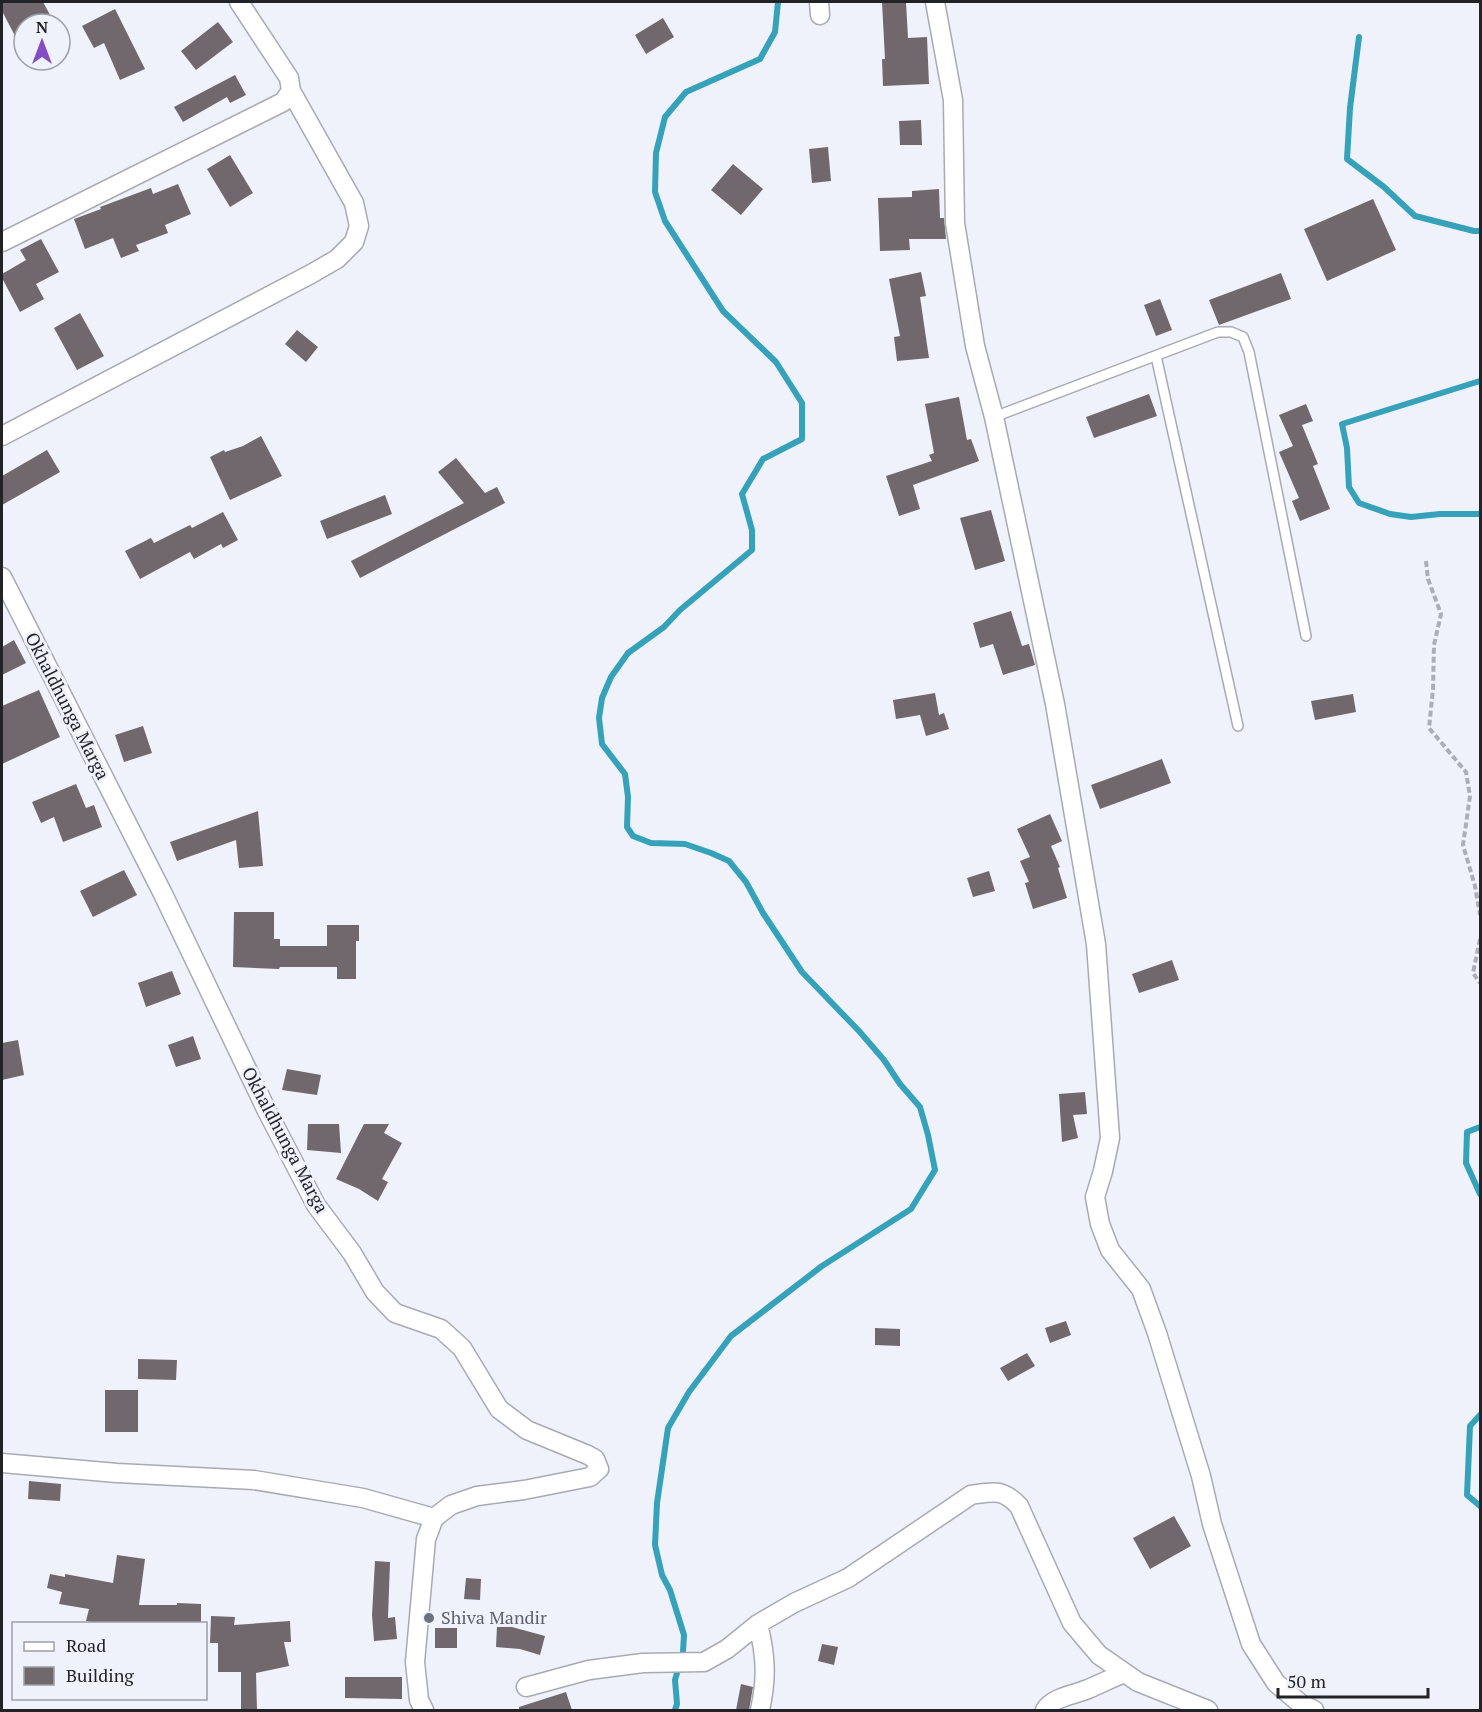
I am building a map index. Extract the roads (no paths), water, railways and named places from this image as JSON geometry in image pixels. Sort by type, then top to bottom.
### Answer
[{"type":"street","points":[[2,436],[311,274],[338,259],[354,242],[359,226],[354,203],[291,91],[289,78],[239,2]]},
{"type":"street","points":[[935,2],[953,100],[955,223],[975,346],[993,417],[1055,704],[1096,944],[1110,1138],[1095,1197],[1100,1224],[1110,1250],[1141,1289],[1157,1333],[1201,1476],[1212,1524],[1251,1644],[1276,1683],[1301,1704],[1314,1710]]},
{"type":"street","points":[[2,242],[283,102],[291,91]]},
{"type":"street","name":"Okhaldhunga Marga","points":[[2,577],[158,884],[267,1111],[316,1205],[352,1253],[375,1292],[395,1313],[441,1329],[462,1348],[499,1409],[527,1430],[588,1455],[598,1464],[599,1469],[590,1478],[477,1496],[451,1505],[434,1518]]},
{"type":"street","points":[[2,1463],[117,1473],[254,1480],[363,1498],[434,1518],[426,1539],[416,1662],[419,1700],[424,1710]]},
{"type":"street","points":[[526,1687],[612,1666],[704,1662],[727,1649],[758,1624],[794,1603],[848,1578],[971,1495],[992,1492],[1009,1495],[1018,1506],[1072,1623],[1099,1655],[1138,1683],[1208,1710]]},
{"type":"street","points":[[758,1624],[765,1654],[766,1686],[760,1710]]},
{"type":"street","points":[[1045,1710],[1048,1705],[1063,1697],[1086,1690],[1124,1672]]},
{"type":"lane","points":[[993,417],[1218,332],[1232,332],[1243,337],[1251,363],[1306,636]]},
{"type":"lane","points":[[1156,356],[1238,726]]},
{"type":"waterway","points":[[675,1710],[677,1704],[675,1680],[683,1652],[684,1635],[670,1590],[662,1575],[655,1545],[657,1503],[668,1428],[689,1392],[731,1336],[822,1266],[911,1209],[935,1170],[920,1107],[859,1031],[802,972],[763,913],[746,882],[729,861],[685,844],[651,843],[633,836],[627,827],[628,797],[625,774],[602,744],[599,718],[602,698],[611,677],[628,653],[664,627],[680,610],[752,550],[752,530],[742,494],[763,459],[802,439],[802,403],[776,362],[723,311],[665,221],[655,192],[656,153],[665,117],[686,92],[760,59],[775,32],[778,2]]},
{"type":"waterway","points":[[1359,37],[1350,108],[1347,159],[1384,187],[1415,216],[1480,231]]},
{"type":"waterway","points":[[1480,381],[1342,424],[1347,448],[1349,487],[1359,503],[1390,514],[1411,517],[1480,514]]},
{"type":"waterway","points":[[1480,1127],[1467,1132],[1466,1163],[1480,1194]]},
{"type":"waterway","points":[[1480,1415],[1470,1426],[1467,1495],[1480,1506]]},
{"type":"place","name":"Shiva Mandir","points":[[429,1618]]}]
